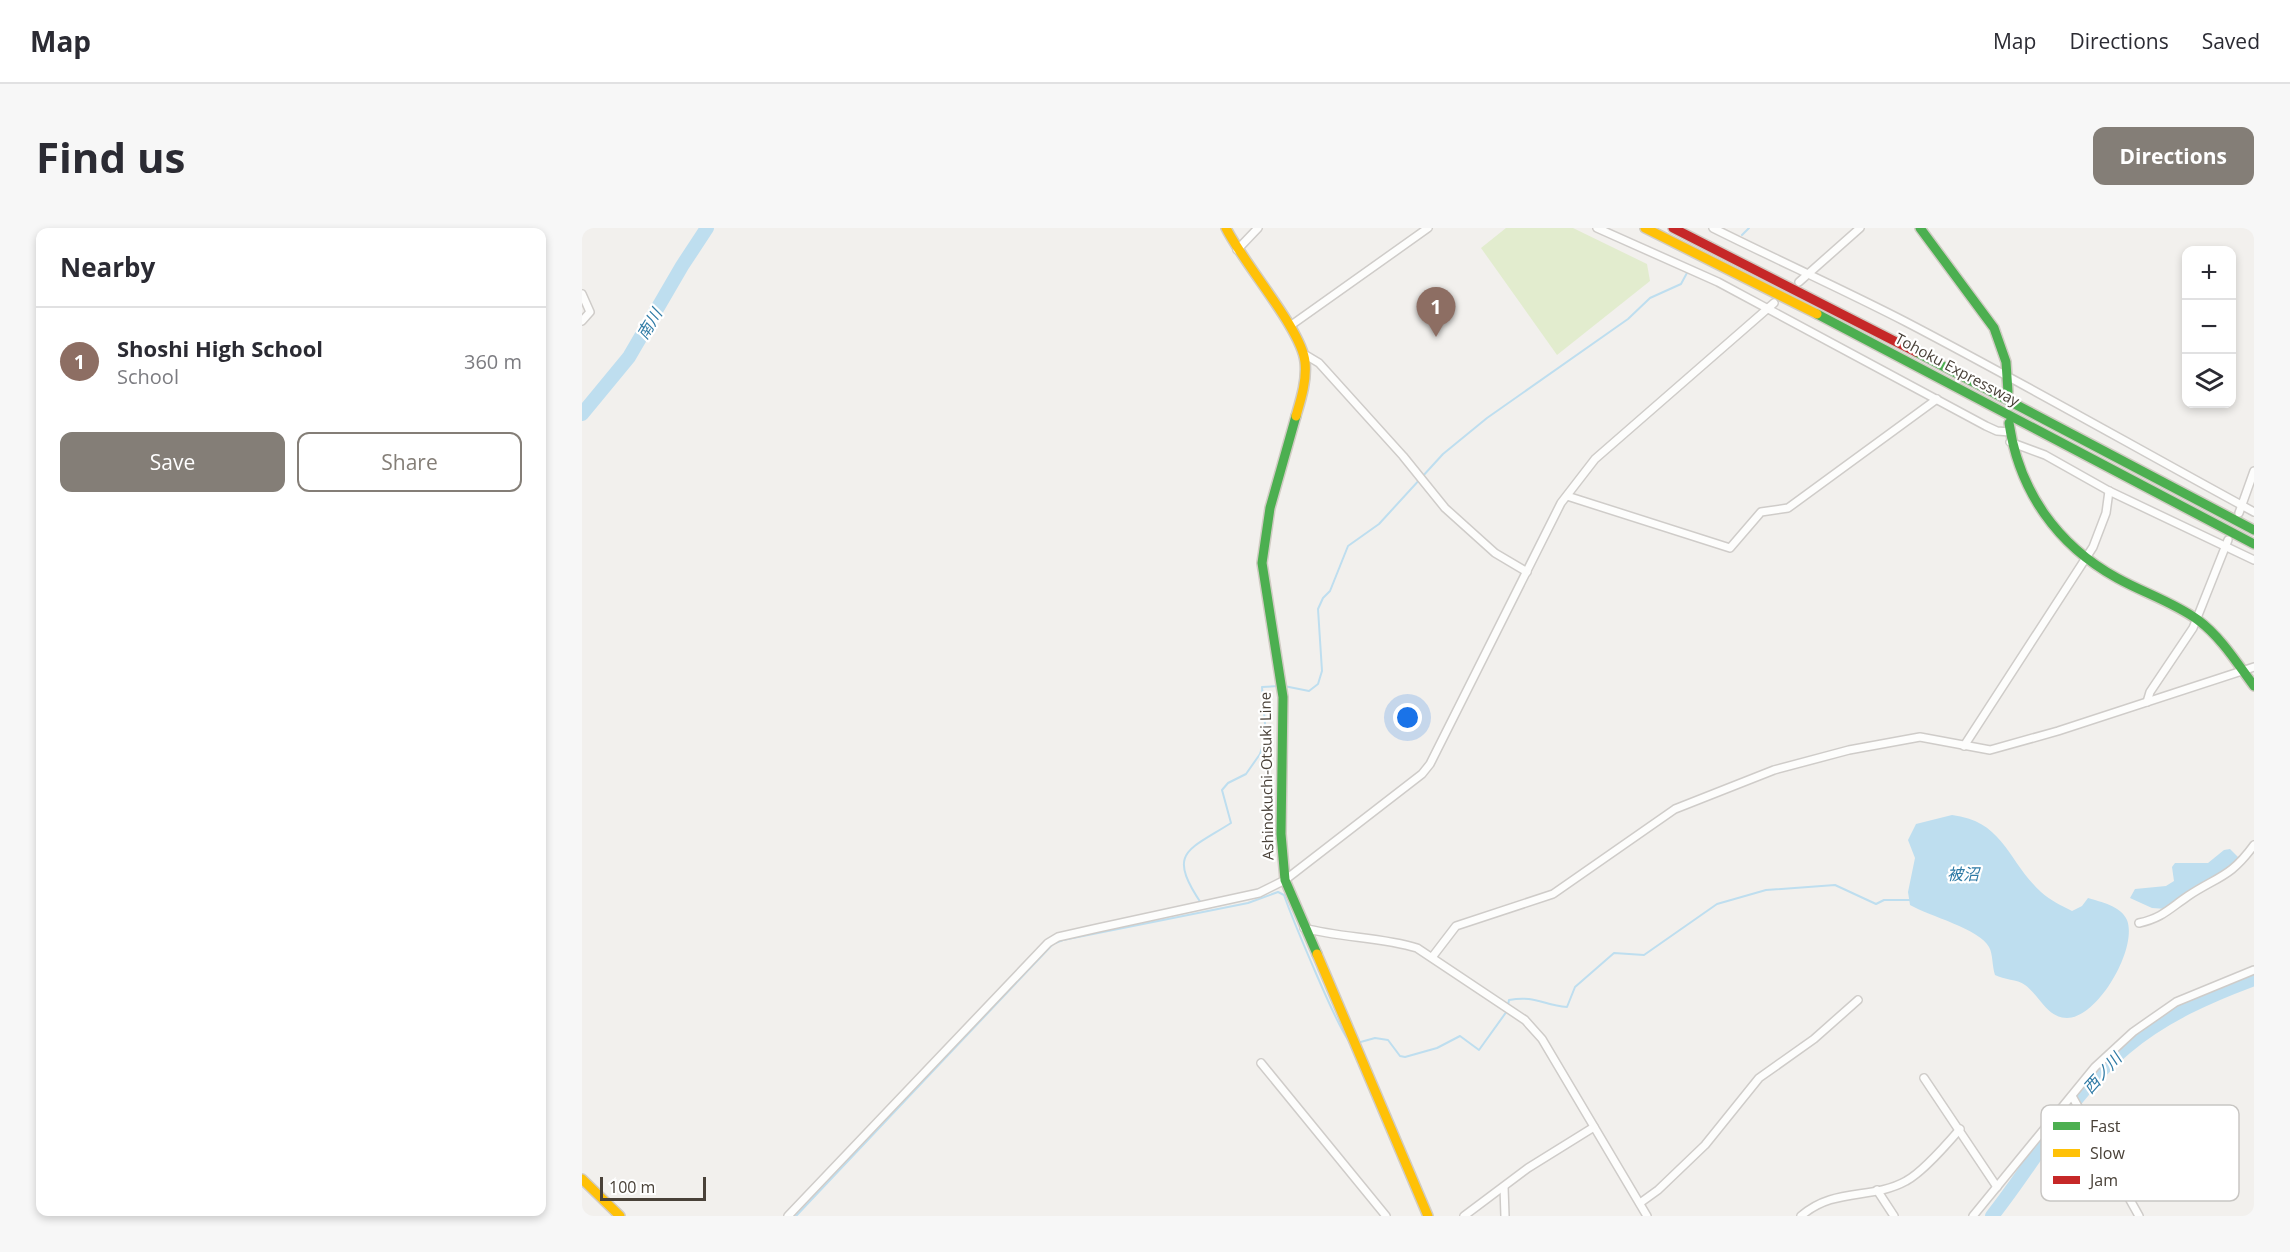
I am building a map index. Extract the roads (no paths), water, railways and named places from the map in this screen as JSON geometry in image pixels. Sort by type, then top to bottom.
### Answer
[{"type":"main road","name":"Ashinokuchi-Otsuki Line","points":[[1226,228],[1238,250],[1290,326],[1304,354],[1306,370],[1303,393],[1270,508],[1262,563],[1283,697],[1281,834],[1285,880],[1428,1216]]},
{"type":"main road","name":"Tohoku Expressway","points":[[1645,228],[1791,300],[2254,544]]},
{"type":"main road","name":"Tohoku Expressway","points":[[1673,228],[1854,319],[2254,530]]},
{"type":"main road","points":[[1920,228],[1990,319],[2003,348],[2008,376],[2008,392]]},
{"type":"main road","points":[[2010,432],[2016,466],[2033,500],[2062,535],[2104,571],[2197,619],[2214,634],[2254,686]]},
{"type":"main road","points":[[582,1179],[620,1216]]},
{"type":"street","points":[[1238,250],[1258,228]]},
{"type":"street","points":[[1290,326],[1428,228]]},
{"type":"street","points":[[1596,228],[1686,266],[1986,426],[2010,432],[2045,455],[2109,491],[2226,543],[2254,560]]},
{"type":"street","points":[[1713,228],[1809,273],[2008,376],[2240,509],[2254,512]]},
{"type":"street","points":[[1799,282],[1860,228]]},
{"type":"street","points":[[582,294],[590,312],[582,321]]},
{"type":"street","points":[[788,1216],[1048,943],[1058,937],[1252,896],[1285,880],[1416,779],[1430,764],[1567,496],[1595,459],[1774,303]]},
{"type":"street","points":[[1304,354],[1319,363],[1456,519],[1495,553],[1527,572]]},
{"type":"street","points":[[1567,496],[1730,548],[1761,512],[1788,508],[1937,399]]},
{"type":"street","points":[[2240,509],[2254,471]]},
{"type":"street","points":[[1964,746],[2099,534],[2109,491]]},
{"type":"street","points":[[2147,702],[2148,695],[2197,619],[2226,543]]},
{"type":"street","points":[[1433,956],[1455,926],[1553,894],[1675,809],[1774,770],[1907,738],[1927,737],[1990,750],[2254,667]]},
{"type":"street","points":[[2139,923],[2166,914],[2189,896],[2230,873],[2254,845]]},
{"type":"street","points":[[1304,928],[1326,935],[1402,944],[1433,956],[1525,1020],[1563,1071],[1647,1216]]},
{"type":"street","points":[[2065,1105],[2108,1054],[2163,1010],[2254,970]]},
{"type":"street","points":[[1640,1203],[1658,1190],[1705,1145],[1759,1078],[1814,1039],[1858,1000]]},
{"type":"street","points":[[1262,1063],[1386,1216]]},
{"type":"street","points":[[1924,1078],[1997,1187]]},
{"type":"street","points":[[2072,1096],[2077,1105]]},
{"type":"street","points":[[1464,1216],[1565,1143],[1594,1127]]},
{"type":"street","points":[[1802,1216],[1834,1197],[1877,1190],[1912,1178],[1960,1129]]},
{"type":"street","points":[[1973,1216],[2041,1134]]},
{"type":"street","points":[[1504,1187],[1505,1216]]},
{"type":"street","points":[[1877,1190],[1894,1216]]},
{"type":"street","points":[[2131,1201],[2139,1216]]},
{"type":"water","name":"被沼","points":[[1952,815],[1983,825],[1994,834],[2030,880],[2056,903],[2072,911],[2082,906],[2088,898],[2110,905],[2124,915],[2129,932],[2127,947],[2113,979],[2091,1007],[2079,1015],[2067,1018],[2054,1014],[2025,985],[1995,975],[1990,950],[1984,940],[1976,934],[1910,905],[1908,892],[1915,858],[1908,840],[1916,824]]},
{"type":"water","points":[[2230,849],[2240,859],[2234,868],[2166,909],[2152,908],[2130,898],[2135,889],[2166,886],[2174,881],[2172,867],[2175,863],[2208,863],[2224,850]]},
{"type":"waterway","name":"南川","points":[[582,414],[629,357],[707,228]]},
{"type":"waterway","points":[[1742,235],[1749,228]]},
{"type":"waterway","points":[[1284,686],[1309,691],[1318,684],[1322,671],[1318,609],[1323,598],[1330,591],[1348,546],[1379,524],[1443,454],[1487,418],[1628,319],[1650,298],[1681,284],[1688,271]]},
{"type":"waterway","points":[[1201,903],[1185,873],[1184,863],[1187,854],[1193,847],[1231,823],[1222,790],[1228,783],[1246,774],[1260,754],[1266,736],[1262,687],[1279,686]]},
{"type":"waterway","points":[[1508,1005],[1509,1000],[1532,999],[1567,1007],[1575,987],[1614,953],[1644,955],[1717,904],[1766,890],[1835,885],[1876,904],[1884,900],[1911,900]]},
{"type":"waterway","points":[[796,1216],[1053,944],[1063,940],[1248,903],[1278,892],[1284,895],[1327,999],[1351,1043]]},
{"type":"waterway","name":"西ノ川","points":[[2072,1105],[2106,1066],[2125,1048],[2155,1026],[2186,1008],[2254,979]]},
{"type":"waterway","points":[[1357,1043],[1375,1038],[1388,1040],[1400,1056],[1405,1057],[1437,1048],[1460,1036],[1479,1050],[1507,1011]]},
{"type":"waterway","name":"西ノ川","points":[[1992,1216],[2041,1148]]},
{"type":"place","name":"Shoshi High School","points":[[1436,337]]}]
